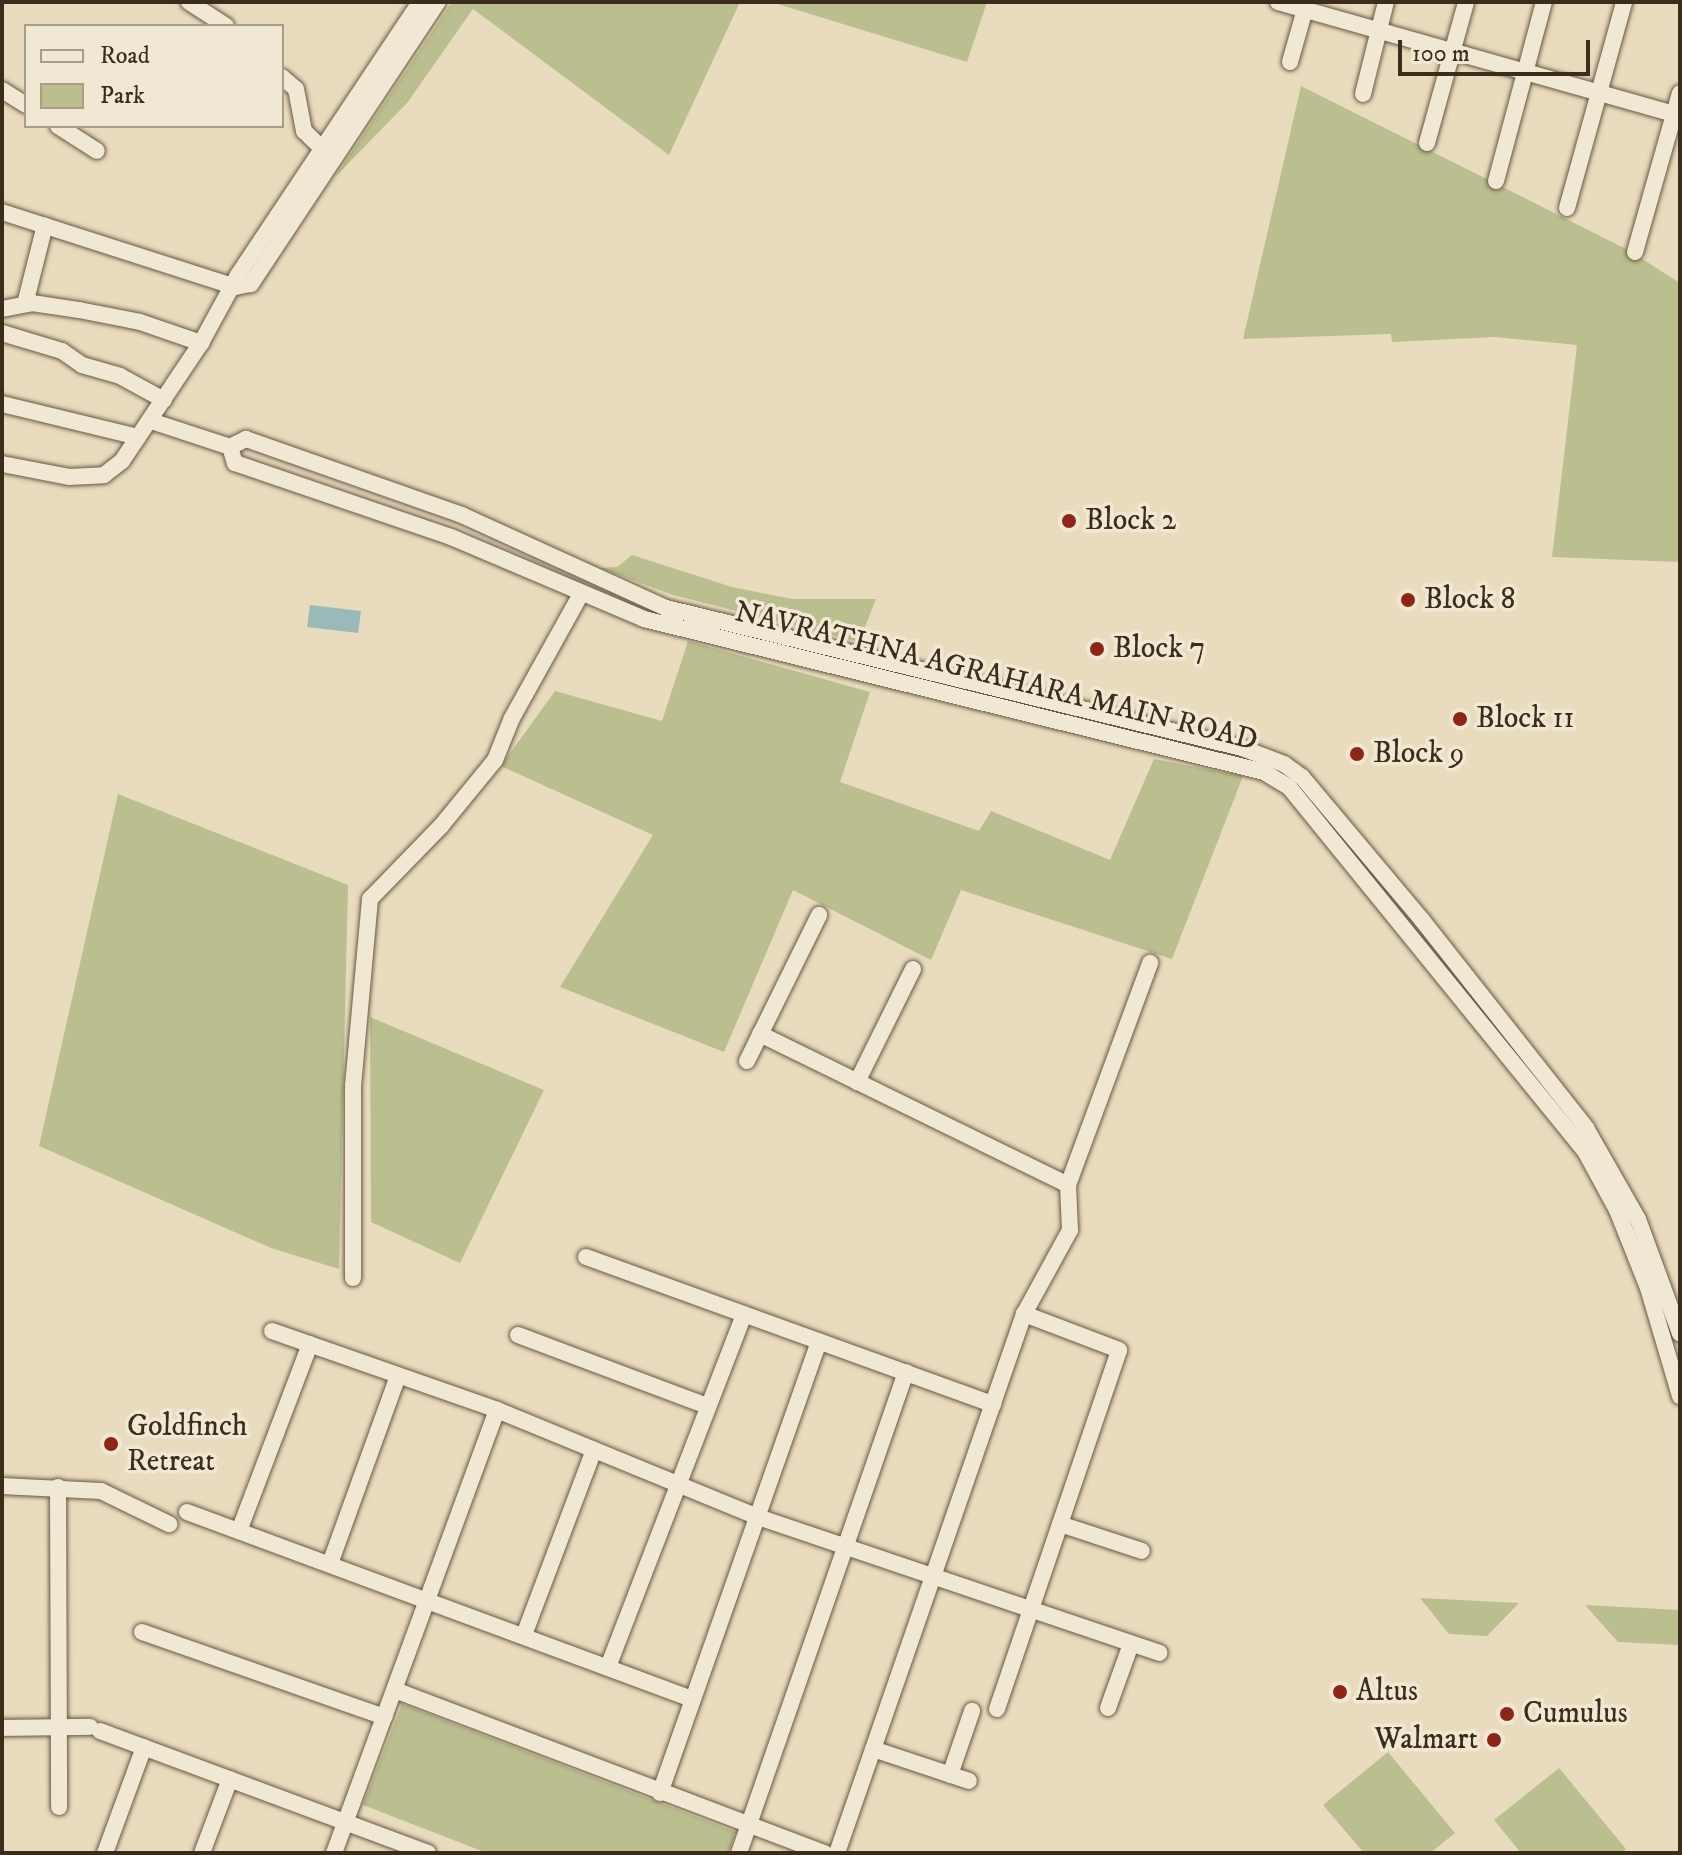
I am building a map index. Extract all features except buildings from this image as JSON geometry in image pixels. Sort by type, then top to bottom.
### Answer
[{"type":"street","points":[[189,2],[223,24]]},
{"type":"street","points":[[2,464],[69,477],[104,475],[122,461],[151,421],[420,2]]},
{"type":"street","points":[[2,212],[235,287],[251,284],[438,2]]},
{"type":"street","points":[[1278,2],[1306,6],[1379,31],[1677,116]]},
{"type":"street","points":[[1363,94],[1386,2]]},
{"type":"street","points":[[1427,143],[1466,2]]},
{"type":"street","points":[[1496,181],[1544,2]]},
{"type":"street","points":[[1567,208],[1624,2]]},
{"type":"street","points":[[1290,62],[1306,6]]},
{"type":"street","points":[[284,79],[296,89],[304,131],[324,150]]},
{"type":"street","points":[[2,90],[24,104]]},
{"type":"street","points":[[1635,252],[1677,116],[1680,93]]},
{"type":"street","points":[[61,128],[97,151]]},
{"type":"street","points":[[25,304],[45,225]]},
{"type":"street","points":[[2,309],[25,304],[140,322],[201,343]]},
{"type":"street","points":[[2,333],[62,351],[82,365],[120,376],[164,400]]},
{"type":"street","points":[[2,404],[138,437]]},
{"type":"street","points":[[151,421],[230,447]]},
{"type":"street","name":"NAVRATHNA AGRAHARA MAIN ROAD","points":[[1680,1334],[1638,1219],[1612,1166],[1500,1029],[1328,807],[1284,764],[1242,748],[666,608],[462,515],[246,439],[230,447],[235,463],[451,537],[644,619],[1264,772],[1289,787],[1500,1029],[1586,1153],[1617,1210],[1680,1396]]},
{"type":"street","points":[[451,537],[462,515]]},
{"type":"street","points":[[353,1278],[353,1086],[370,899],[441,826],[495,760],[512,718],[581,594]]},
{"type":"street","points":[[747,1061],[819,915]]},
{"type":"street","points":[[837,1853],[1024,1314],[1070,1230],[1068,1185],[1150,963]]},
{"type":"street","points":[[857,1082],[913,969]]},
{"type":"street","points":[[760,1034],[1068,1185]]},
{"type":"street","points":[[586,1257],[993,1404]]},
{"type":"street","points":[[608,1667],[744,1314]]},
{"type":"street","points":[[997,1709],[1119,1350],[1024,1314]]},
{"type":"street","points":[[272,1331],[497,1410],[755,1516],[1159,1653]]},
{"type":"street","points":[[518,1335],[707,1406]]},
{"type":"street","points":[[660,1793],[819,1341]]},
{"type":"street","points":[[239,1531],[310,1344]]},
{"type":"street","points":[[739,1853],[906,1372]]},
{"type":"street","points":[[331,1561],[398,1376]]},
{"type":"street","points":[[334,1853],[497,1410]]},
{"type":"street","points":[[524,1635],[594,1450]]},
{"type":"street","points":[[2,1486],[101,1491],[169,1524]]},
{"type":"street","points":[[58,1487],[59,1807]]},
{"type":"street","points":[[187,1512],[331,1561],[692,1699]]},
{"type":"street","points":[[1060,1524],[1142,1551]]},
{"type":"street","points":[[142,1632],[385,1717]]},
{"type":"street","points":[[1108,1708],[1131,1644]]},
{"type":"street","points":[[395,1690],[748,1827],[825,1853]]},
{"type":"street","points":[[950,1775],[972,1711]]},
{"type":"street","points":[[2,1728],[95,1729],[428,1853]]},
{"type":"street","points":[[105,1853],[144,1747]]},
{"type":"street","points":[[873,1749],[969,1781]]},
{"type":"street","points":[[202,1853],[230,1779]]},
{"type":"green space","points":[[452,2],[740,2],[669,155],[473,9],[407,103],[335,177]]},
{"type":"green space","points":[[771,2],[987,2],[967,62]]},
{"type":"green space","points":[[1301,86],[1628,250],[1680,283],[1680,562],[1552,557],[1577,345],[1495,337],[1392,342],[1391,334],[1243,339]]},
{"type":"green space","points":[[632,555],[732,587],[792,599],[876,599],[859,642],[673,595],[600,568],[617,567]]},
{"type":"green space","points":[[688,641],[870,692],[840,782],[979,831],[991,811],[1110,860],[1154,759],[1243,776],[1172,959],[961,890],[931,960],[793,890],[724,1052],[560,987],[653,835],[501,766],[555,691],[662,721]]},
{"type":"green space","points":[[118,794],[348,885],[339,1269],[271,1248],[39,1146]]},
{"type":"green space","points":[[370,1017],[544,1090],[460,1263],[371,1222]]},
{"type":"green space","points":[[1420,1598],[1519,1603],[1487,1636],[1449,1634]]},
{"type":"green space","points":[[1585,1605],[1680,1610],[1680,1645],[1618,1642]]},
{"type":"green space","points":[[402,1704],[736,1832],[728,1853],[487,1853],[363,1805]]},
{"type":"green space","points":[[1388,1752],[1455,1833],[1430,1853],[1364,1853],[1323,1805]]},
{"type":"green space","points":[[1559,1768],[1626,1849],[1621,1853],[1521,1853],[1494,1820]]},
{"type":"water","points":[[310,605],[361,611],[358,633],[307,627]]},
{"type":"place","name":"Block 2","points":[[1069,521]]},
{"type":"place","name":"Block 8","points":[[1408,600]]},
{"type":"place","name":"Block 7","points":[[1097,649]]},
{"type":"place","name":"Block 11","points":[[1460,719]]},
{"type":"place","name":"Block 9","points":[[1357,754]]},
{"type":"place","name":"Goldfinch Retreat","points":[[111,1444]]},
{"type":"place","name":"Altus","points":[[1340,1692]]},
{"type":"place","name":"Cumulus","points":[[1507,1714]]},
{"type":"place","name":"Walmart","points":[[1494,1740]]}]
